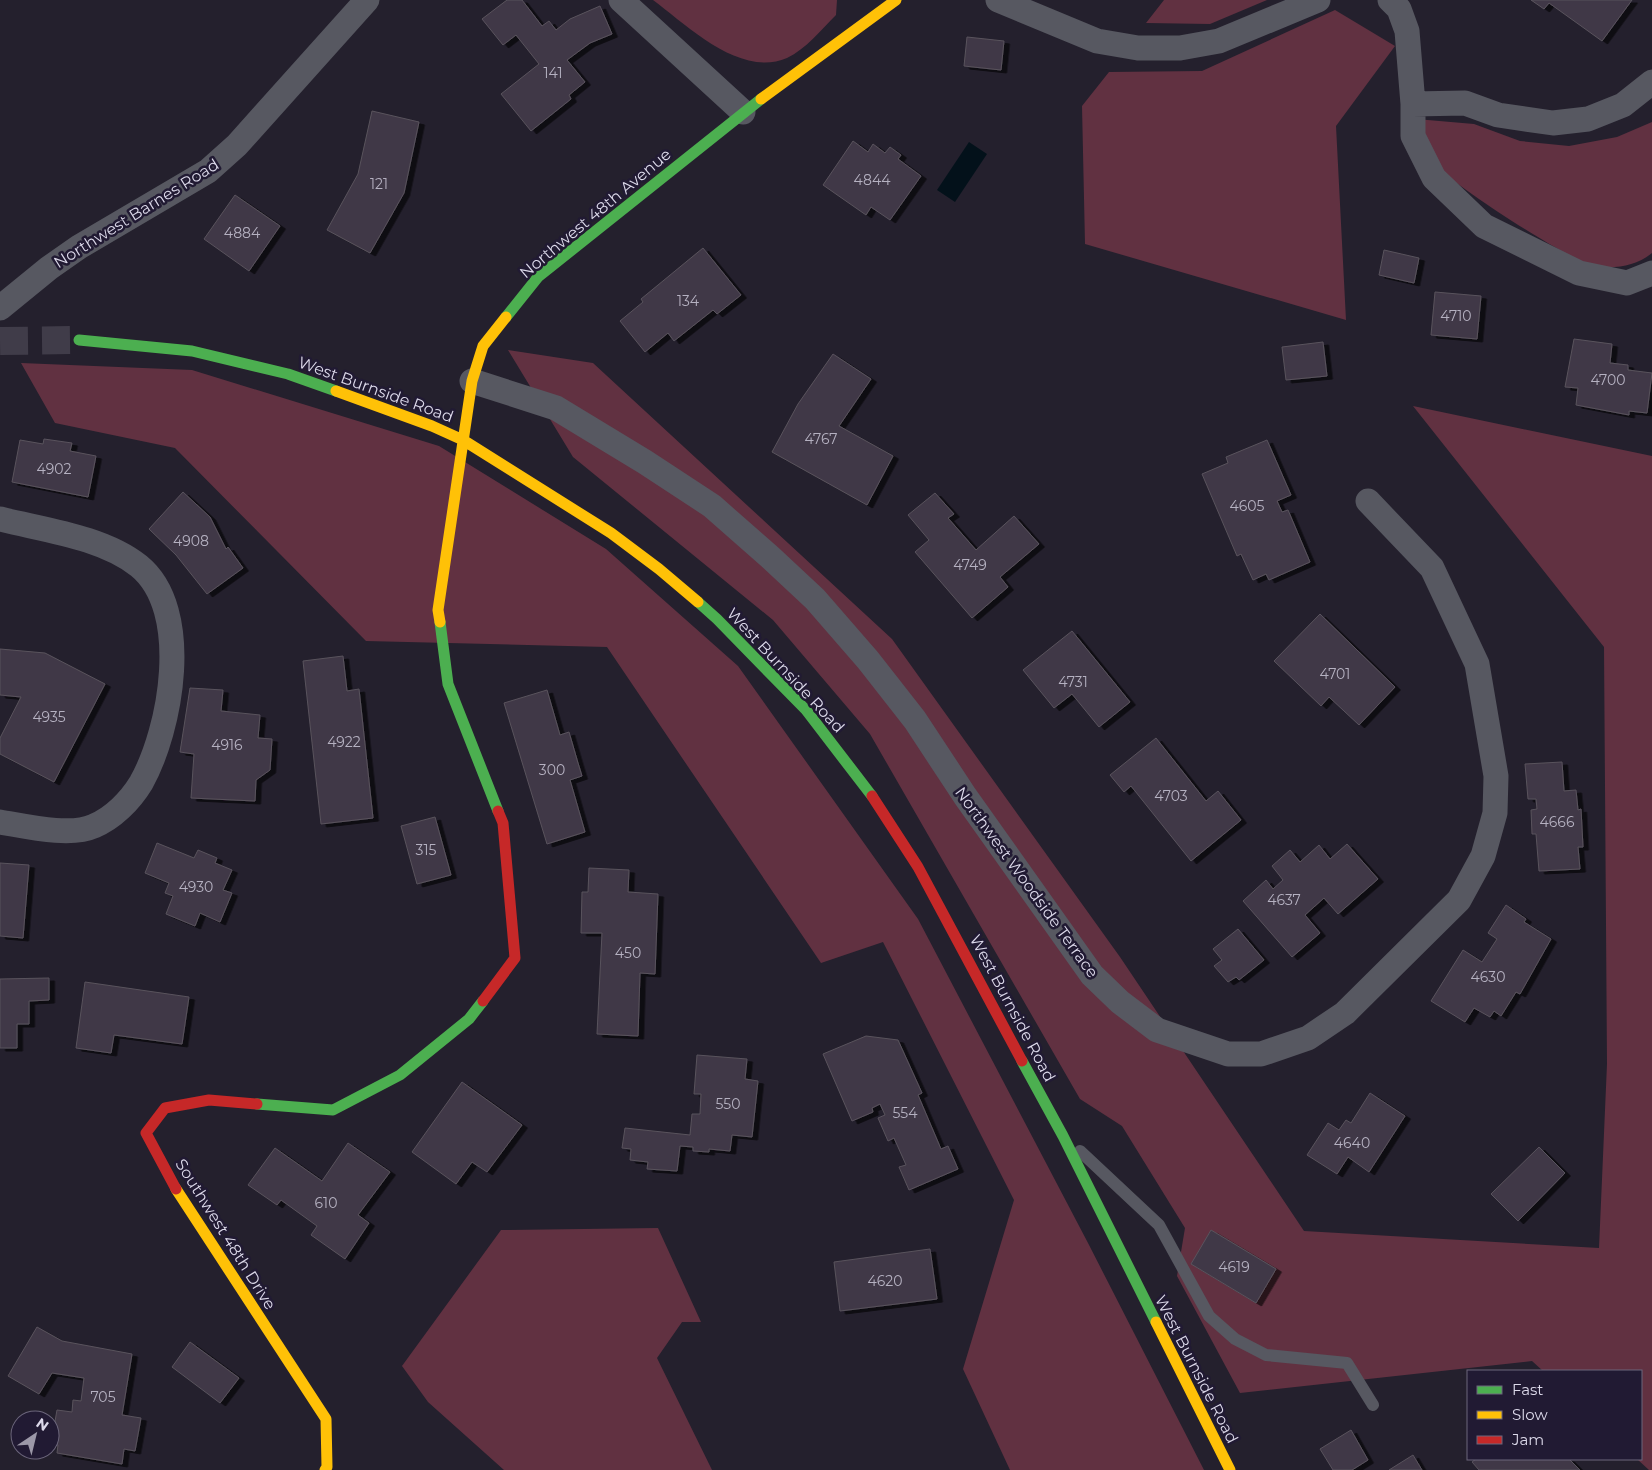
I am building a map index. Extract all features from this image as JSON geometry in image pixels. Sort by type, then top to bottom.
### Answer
[{"type":"street","name":"Northwest Barnes Road","points":[[0,308],[49,268],[79,247],[208,171],[237,145],[367,0]]},
{"type":"street","points":[[621,0],[743,112],[896,0]]},
{"type":"street","points":[[998,0],[1097,41],[1138,48],[1180,48],[1219,41],[1318,0]]},
{"type":"street","points":[[1390,0],[1399,8],[1407,31],[1413,104],[1413,136],[1434,178],[1484,226],[1580,273],[1627,283],[1652,273]]},
{"type":"street","points":[[1413,104],[1465,103],[1498,115],[1553,123],[1588,119],[1623,106],[1652,82]]},
{"type":"street","name":"Northwest 48th Avenue","points":[[463,440],[472,381],[483,346],[538,277],[743,112]]},
{"type":"street","name":"West Burnside Road","points":[[79,340],[192,351],[288,374],[409,416],[463,440],[611,533],[659,570],[717,619],[806,710],[880,807],[918,867],[1063,1136],[1230,1470]]},
{"type":"street","name":"Northwest Woodside Terrace","points":[[472,381],[556,408],[645,462],[712,506],[770,557],[815,599],[880,675],[915,720],[965,796],[1092,976],[1120,1002],[1157,1030],[1228,1054],[1261,1054],[1308,1038],[1345,1013],[1458,900],[1484,856],[1495,813],[1496,776],[1477,664],[1432,568],[1368,501]]},
{"type":"street","name":"Southwest 48th Drive","points":[[325,1470],[327,1467],[326,1419],[184,1204],[146,1133],[165,1108],[209,1100],[333,1110],[400,1075],[469,1019],[515,958],[503,823],[448,684],[438,610],[463,440]]},
{"type":"street","points":[[0,519],[101,544],[123,555],[140,567],[156,584],[167,610],[172,636],[168,703],[154,752],[141,783],[129,800],[114,814],[92,827],[69,830],[0,822]]},
{"type":"lane","points":[[1063,1136],[1159,1225],[1210,1316],[1228,1333],[1266,1355],[1347,1364],[1373,1405]]},
{"type":"shaded area","points":[[653,0],[837,0],[836,15],[807,44],[787,58],[769,62],[751,61],[733,55],[716,46],[698,35]]},
{"type":"shaded area","points":[[1164,0],[1267,0],[1210,24],[1146,23]]},
{"type":"shaded area","points":[[1335,10],[1395,46],[1336,126],[1346,320],[1085,244],[1082,106],[1109,72],[1202,71]]},
{"type":"shaded area","points":[[1416,119],[1474,124],[1520,141],[1569,146],[1617,137],[1652,122],[1652,253],[1630,264],[1606,267],[1590,265],[1560,250],[1489,206],[1442,170]]},
{"type":"shaded area","points":[[969,142],[987,154],[955,202],[937,190]]},
{"type":"shaded area","points":[[508,350],[593,363],[892,639],[1120,957],[1304,1231],[1599,1248],[1607,1064],[1604,647],[1413,406],[1652,456],[1652,1470],[1649,1470],[1638,1460],[1642,1460],[1642,1370],[1542,1370],[1532,1361],[1240,1393],[1177,1276],[1185,1228],[1122,1126],[1080,1099],[870,734],[773,620],[573,457]]},
{"type":"shaded area","points":[[21,363],[192,370],[439,446],[606,549],[738,666],[918,919],[1088,1243],[1204,1470],[1010,1470],[963,1369],[1014,1200],[883,942],[821,963],[607,647],[366,641],[175,448],[55,423]]},
{"type":"shaded area","points":[[658,1228],[701,1322],[682,1322],[657,1358],[712,1470],[504,1470],[428,1402],[402,1366],[501,1230]]},
{"type":"building","points":[[507,0],[522,0],[542,26],[549,21],[556,30],[570,19],[600,6],[612,34],[590,43],[567,60],[585,82],[569,95],[571,99],[531,131],[501,94],[539,64],[516,35],[503,45],[482,19]]},
{"type":"building","points":[[1531,0],[1632,0],[1602,41],[1549,3],[1544,9]]},
{"type":"building","points":[[967,37],[1004,41],[1001,70],[964,66]]},
{"type":"building","points":[[372,111],[419,122],[404,193],[370,253],[327,230],[358,174]]},
{"type":"building","points":[[853,141],[868,152],[873,144],[885,153],[890,147],[901,155],[898,159],[921,176],[890,220],[871,207],[866,215],[823,185]]},
{"type":"building","points":[[235,195],[280,226],[249,271],[204,239]]},
{"type":"building","points":[[703,248],[741,295],[717,314],[713,310],[674,341],[668,333],[645,352],[620,321],[643,302],[641,299]]},
{"type":"building","points":[[1384,250],[1419,258],[1414,283],[1379,275]]},
{"type":"building","points":[[1435,292],[1481,296],[1477,339],[1431,335]]},
{"type":"building","points":[[1574,339],[1612,344],[1610,363],[1628,365],[1628,370],[1652,373],[1647,413],[1629,411],[1629,415],[1576,405],[1578,388],[1565,387]]},
{"type":"building","points":[[1323,342],[1327,376],[1286,380],[1282,347]]},
{"type":"building","points":[[833,354],[871,379],[839,426],[893,456],[867,505],[772,452],[798,404]]},
{"type":"building","points":[[44,439],[72,443],[70,451],[96,456],[88,497],[12,482],[20,440],[43,444]]},
{"type":"building","points":[[1267,440],[1291,495],[1277,501],[1282,512],[1288,510],[1310,562],[1269,580],[1266,574],[1253,580],[1241,554],[1237,556],[1202,474],[1228,463],[1226,457]]},
{"type":"building","points":[[183,492],[210,517],[226,549],[228,547],[243,568],[207,594],[176,555],[149,529]]},
{"type":"building","points":[[935,493],[954,514],[948,518],[976,550],[1014,516],[1039,544],[1000,577],[1008,587],[972,618],[915,552],[929,540],[908,515]]},
{"type":"building","points":[[1320,614],[1395,687],[1359,725],[1329,697],[1321,706],[1274,661]]},
{"type":"building","points":[[1072,631],[1130,702],[1099,727],[1072,694],[1054,708],[1023,670]]},
{"type":"building","points":[[0,649],[45,653],[105,684],[54,782],[0,754],[0,738],[21,697],[0,695]]},
{"type":"building","points":[[343,656],[347,691],[359,689],[373,818],[321,824],[303,661]]},
{"type":"building","points":[[190,688],[223,690],[221,711],[260,715],[258,738],[272,739],[270,770],[256,780],[255,801],[191,798],[194,754],[180,752]]},
{"type":"building","points":[[547,690],[560,735],[569,732],[582,776],[570,780],[585,832],[547,844],[504,703]]},
{"type":"building","points":[[1156,738],[1206,801],[1218,791],[1241,820],[1191,861],[1131,786],[1124,792],[1110,775]]},
{"type":"building","points":[[1562,762],[1564,791],[1576,790],[1578,810],[1581,809],[1583,847],[1578,847],[1580,869],[1539,871],[1536,834],[1532,834],[1531,810],[1537,809],[1536,799],[1528,799],[1525,764]]},
{"type":"building","points":[[435,817],[451,875],[417,884],[401,826]]},
{"type":"building","points":[[157,843],[194,858],[198,850],[217,858],[215,863],[232,870],[223,890],[232,893],[220,922],[200,913],[195,926],[166,914],[173,896],[165,893],[169,883],[145,873]]},
{"type":"building","points":[[1347,844],[1378,879],[1338,914],[1324,898],[1305,915],[1320,933],[1292,957],[1243,901],[1266,880],[1273,889],[1283,880],[1272,866],[1290,850],[1300,862],[1319,845],[1330,859]]},
{"type":"building","points":[[0,863],[29,865],[23,938],[0,936]]},
{"type":"building","points":[[589,868],[629,870],[628,892],[658,894],[655,974],[640,973],[638,1036],[597,1034],[602,933],[581,933],[582,892],[588,892]]},
{"type":"building","points":[[1506,905],[1526,919],[1524,922],[1551,939],[1520,994],[1516,992],[1501,1016],[1494,1011],[1490,1017],[1474,1008],[1465,1022],[1431,1001],[1463,950],[1482,962],[1497,939],[1488,933]]},
{"type":"building","points":[[1238,929],[1264,960],[1239,980],[1236,977],[1228,982],[1214,966],[1222,960],[1213,949]]},
{"type":"building","points":[[49,978],[49,1000],[29,1001],[29,1024],[17,1024],[17,1048],[0,1048],[0,979]]},
{"type":"building","points":[[85,982],[189,997],[182,1044],[114,1035],[111,1053],[76,1048]]},
{"type":"building","points":[[866,1036],[898,1040],[922,1093],[918,1095],[941,1149],[948,1146],[958,1169],[909,1190],[899,1167],[906,1165],[894,1138],[888,1141],[878,1118],[885,1115],[880,1104],[872,1108],[873,1112],[852,1121],[823,1054]]},
{"type":"building","points":[[697,1055],[747,1059],[745,1079],[758,1081],[752,1137],[732,1135],[730,1151],[709,1149],[709,1152],[693,1151],[693,1147],[680,1146],[677,1171],[647,1169],[648,1162],[630,1160],[631,1149],[622,1148],[625,1128],[690,1135],[692,1114],[700,1114],[701,1094],[694,1094]]},
{"type":"building","points":[[462,1082],[522,1125],[487,1172],[472,1162],[456,1184],[412,1152]]},
{"type":"building","points":[[1370,1093],[1405,1116],[1369,1172],[1348,1157],[1337,1174],[1307,1155],[1328,1123],[1339,1130],[1346,1120],[1351,1123]]},
{"type":"building","points":[[348,1143],[390,1172],[358,1215],[369,1223],[345,1259],[311,1235],[317,1226],[281,1200],[277,1205],[248,1185],[275,1148],[322,1181]]},
{"type":"building","points":[[1539,1147],[1565,1173],[1518,1221],[1491,1194]]},
{"type":"building","points":[[1211,1230],[1276,1269],[1256,1303],[1191,1264]]},
{"type":"building","points":[[930,1249],[937,1299],[840,1311],[834,1262]]},
{"type":"building","points":[[37,1327],[62,1341],[132,1354],[122,1415],[141,1418],[135,1451],[124,1449],[122,1464],[60,1454],[60,1410],[72,1412],[73,1400],[81,1401],[84,1378],[52,1373],[39,1394],[8,1376]]},
{"type":"building","points":[[190,1342],[239,1378],[220,1403],[172,1367]]},
{"type":"building","points":[[1351,1430],[1368,1460],[1352,1470],[1333,1470],[1320,1449]]},
{"type":"building","points":[[1413,1455],[1422,1470],[1389,1470]]},
{"type":"building","points":[[1475,1460],[1570,1460],[1580,1470],[1479,1470],[1472,1462]]},
{"type":"tunnel","points":[[0,341],[79,340]]},
{"type":"traffic: fast","points":[[506,317],[538,277],[761,99]]},
{"type":"traffic: fast","points":[[79,340],[192,351],[288,374],[336,391]]},
{"type":"traffic: fast","points":[[698,602],[806,710],[872,796]]},
{"type":"traffic: fast","points":[[440,622],[448,684],[498,811]]},
{"type":"traffic: fast","points":[[257,1104],[333,1110],[400,1075],[469,1019],[483,1001]]},
{"type":"traffic: fast","points":[[1022,1061],[1063,1136],[1156,1322]]},
{"type":"traffic: slow","points":[[761,99],[896,0]]},
{"type":"traffic: slow","points":[[440,622],[438,610],[472,381],[483,346],[506,317]]},
{"type":"traffic: slow","points":[[336,391],[432,426],[463,440],[611,533],[659,569],[698,602]]},
{"type":"traffic: slow","points":[[176,1189],[326,1419],[327,1467],[325,1470]]},
{"type":"traffic: slow","points":[[1156,1322],[1230,1470]]},
{"type":"traffic: jam","points":[[872,796],[918,867],[1022,1061]]},
{"type":"traffic: jam","points":[[483,1001],[515,958],[503,823],[498,811]]},
{"type":"traffic: jam","points":[[176,1189],[146,1133],[165,1108],[209,1100],[257,1104]]}]
